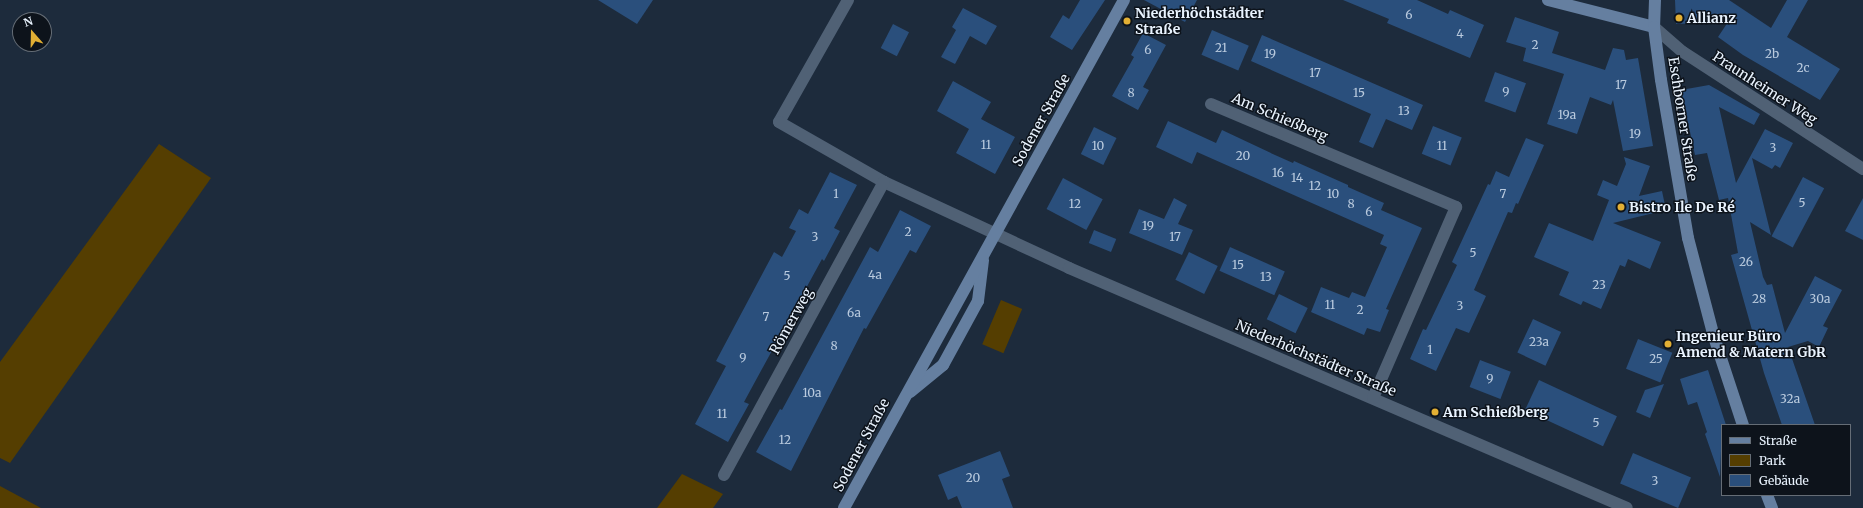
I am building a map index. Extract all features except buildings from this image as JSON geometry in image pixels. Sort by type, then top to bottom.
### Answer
[{"type":"main road","name":"Sodener Straße","points":[[844,508],[1124,0]]},
{"type":"main road","points":[[1548,0],[1654,27]]},
{"type":"main road","name":"Eschborner Straße","points":[[1654,0],[1654,27],[1667,121],[1688,238],[1714,337],[1743,424]]},
{"type":"main road","name":"Sodener Straße","points":[[904,397],[943,365],[978,302],[984,255]]},
{"type":"main road","points":[[1767,496],[1772,508]]},
{"type":"street","name":"Niederhöchstädter Straße","points":[[848,0],[779,122],[884,182],[995,234],[1304,371],[1373,398],[1627,508]]},
{"type":"street","name":"Praunheimer Weg","points":[[1654,27],[1683,52],[1863,169]]},
{"type":"street","name":"Am Schießberg","points":[[1211,104],[1456,207],[1373,398]]},
{"type":"street","name":"Römerweg","points":[[724,475],[884,182]]},
{"type":"green space","points":[[159,144],[211,178],[10,463],[0,458],[0,362]]},
{"type":"green space","points":[[1001,300],[1022,309],[1003,353],[982,344]]},
{"type":"green space","points":[[682,474],[723,494],[713,508],[657,508]]},
{"type":"green space","points":[[0,486],[41,508],[0,508]]},
{"type":"place","name":"Allianz","points":[[1679,18]]},
{"type":"place","name":"Niederhöchstädter Straße","points":[[1127,21]]},
{"type":"place","name":"Bistro Ile De Ré","points":[[1621,207]]},
{"type":"place","name":"Ingenieur Büro Amend & Matern GbR","points":[[1668,344]]},
{"type":"place","name":"Am Schießberg","points":[[1435,412]]}]
